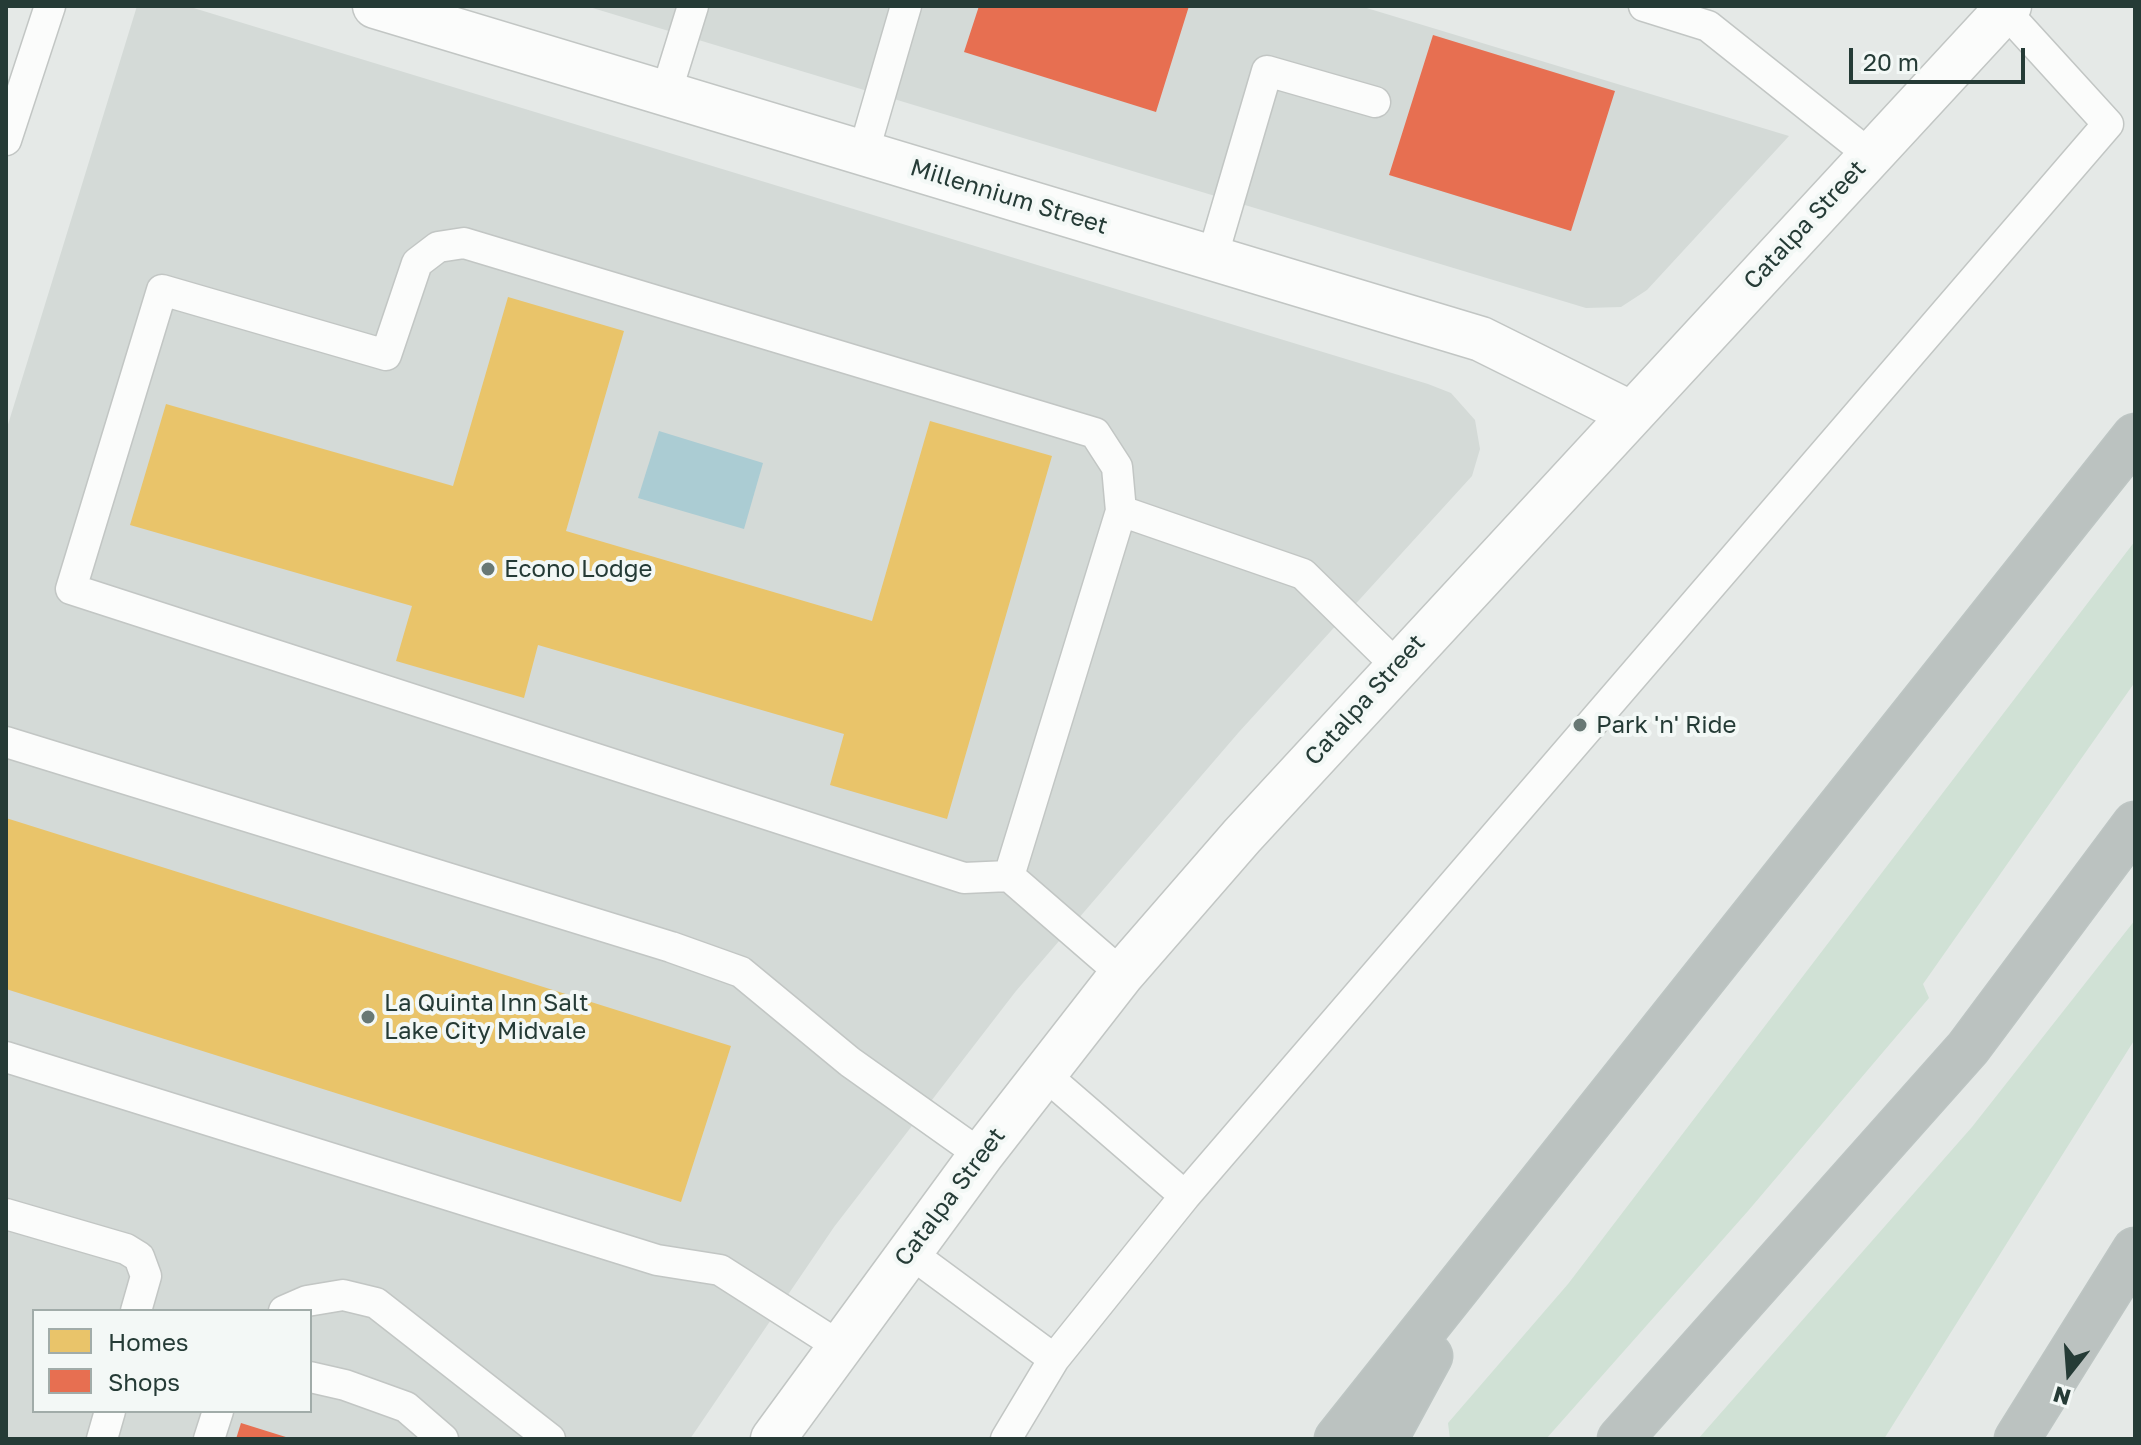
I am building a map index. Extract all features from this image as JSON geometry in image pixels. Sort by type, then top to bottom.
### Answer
[{"type":"highway","points":[[1337,1439],[2135,436]]},
{"type":"highway","points":[[1620,1439],[1968,1048],[2135,824]]},
{"type":"highway","points":[[2017,1439],[2135,1250]]},
{"type":"highway","points":[[1385,1439],[1485,1256]]},
{"type":"street","name":"Millennium Street","points":[[375,6],[1481,339],[1632,414]]},
{"type":"street","name":"Catalpa Street","points":[[773,1439],[981,1155],[1122,974],[1396,665],[2007,8]]},
{"type":"lane","points":[[6,140],[50,6]]},
{"type":"lane","points":[[666,93],[693,6]]},
{"type":"lane","points":[[863,154],[906,6]]},
{"type":"lane","points":[[1644,6],[1708,26],[1870,155]]},
{"type":"lane","points":[[1006,1439],[1054,1359],[1185,1196],[2108,124],[2007,8]]},
{"type":"lane","points":[[1212,258],[1267,71],[1375,102]]},
{"type":"lane","points":[[1009,876],[1121,511],[1117,467],[1095,433],[464,243],[438,247],[417,263],[386,355],[162,290],[71,589],[964,878],[1009,876],[1122,974]]},
{"type":"lane","points":[[1121,511],[1303,574],[1396,665]]},
{"type":"lane","points":[[6,742],[671,947],[741,972],[850,1062],[981,1155]]},
{"type":"lane","points":[[6,1057],[657,1260],[720,1270],[839,1346]]},
{"type":"lane","points":[[1044,1074],[1185,1196]]},
{"type":"lane","points":[[6,1214],[126,1249],[139,1257],[146,1276],[137,1309]]},
{"type":"lane","points":[[909,1252],[1054,1359]]},
{"type":"lane","points":[[289,1309],[307,1301],[343,1295],[376,1303],[547,1439]]},
{"type":"lane","points":[[312,1377],[345,1385],[406,1407],[443,1439]]},
{"type":"lane","points":[[102,1439],[109,1413]]},
{"type":"lane","points":[[209,1439],[217,1413]]},
{"type":"shaded area","points":[[137,6],[187,6],[1428,384],[1451,393],[1475,420],[1480,449],[1472,476],[1239,732],[1016,991],[834,1227],[690,1439],[6,1439],[6,431]]},
{"type":"shaded area","points":[[586,6],[1360,6],[1789,136],[1647,290],[1621,307],[1586,308]]},
{"type":"green space","points":[[2135,541],[2135,682],[1923,984],[1929,998],[1748,1211],[1546,1439],[1450,1439],[1448,1423],[1568,1284]]},
{"type":"green space","points":[[2135,920],[2135,1039],[1884,1439],[1698,1439],[1972,1127]]},
{"type":"water","points":[[659,431],[763,463],[744,529],[638,498]]},
{"type":"building: Homes","name":"Econo Lodge","points":[[508,297],[624,331],[566,531],[872,621],[930,421],[1052,456],[947,819],[830,785],[844,734],[538,645],[524,698],[396,661],[412,606],[130,525],[166,404],[453,486]]},
{"type":"building: Homes","name":"La Quinta Inn Salt Lake City Midvale","points":[[6,818],[731,1046],[681,1202],[6,989]]},
{"type":"building: Shops","points":[[979,6],[1189,6],[1156,112],[964,52]]},
{"type":"building: Shops","points":[[1433,35],[1615,91],[1571,231],[1389,175]]},
{"type":"building: Shops","points":[[241,1423],[289,1438],[289,1439],[236,1439]]},
{"type":"place","name":"Econo Lodge","points":[[488,569]]},
{"type":"place","name":"Park 'n' Ride","points":[[1580,725]]},
{"type":"place","name":"La Quinta Inn Salt Lake City Midvale","points":[[368,1017]]}]
